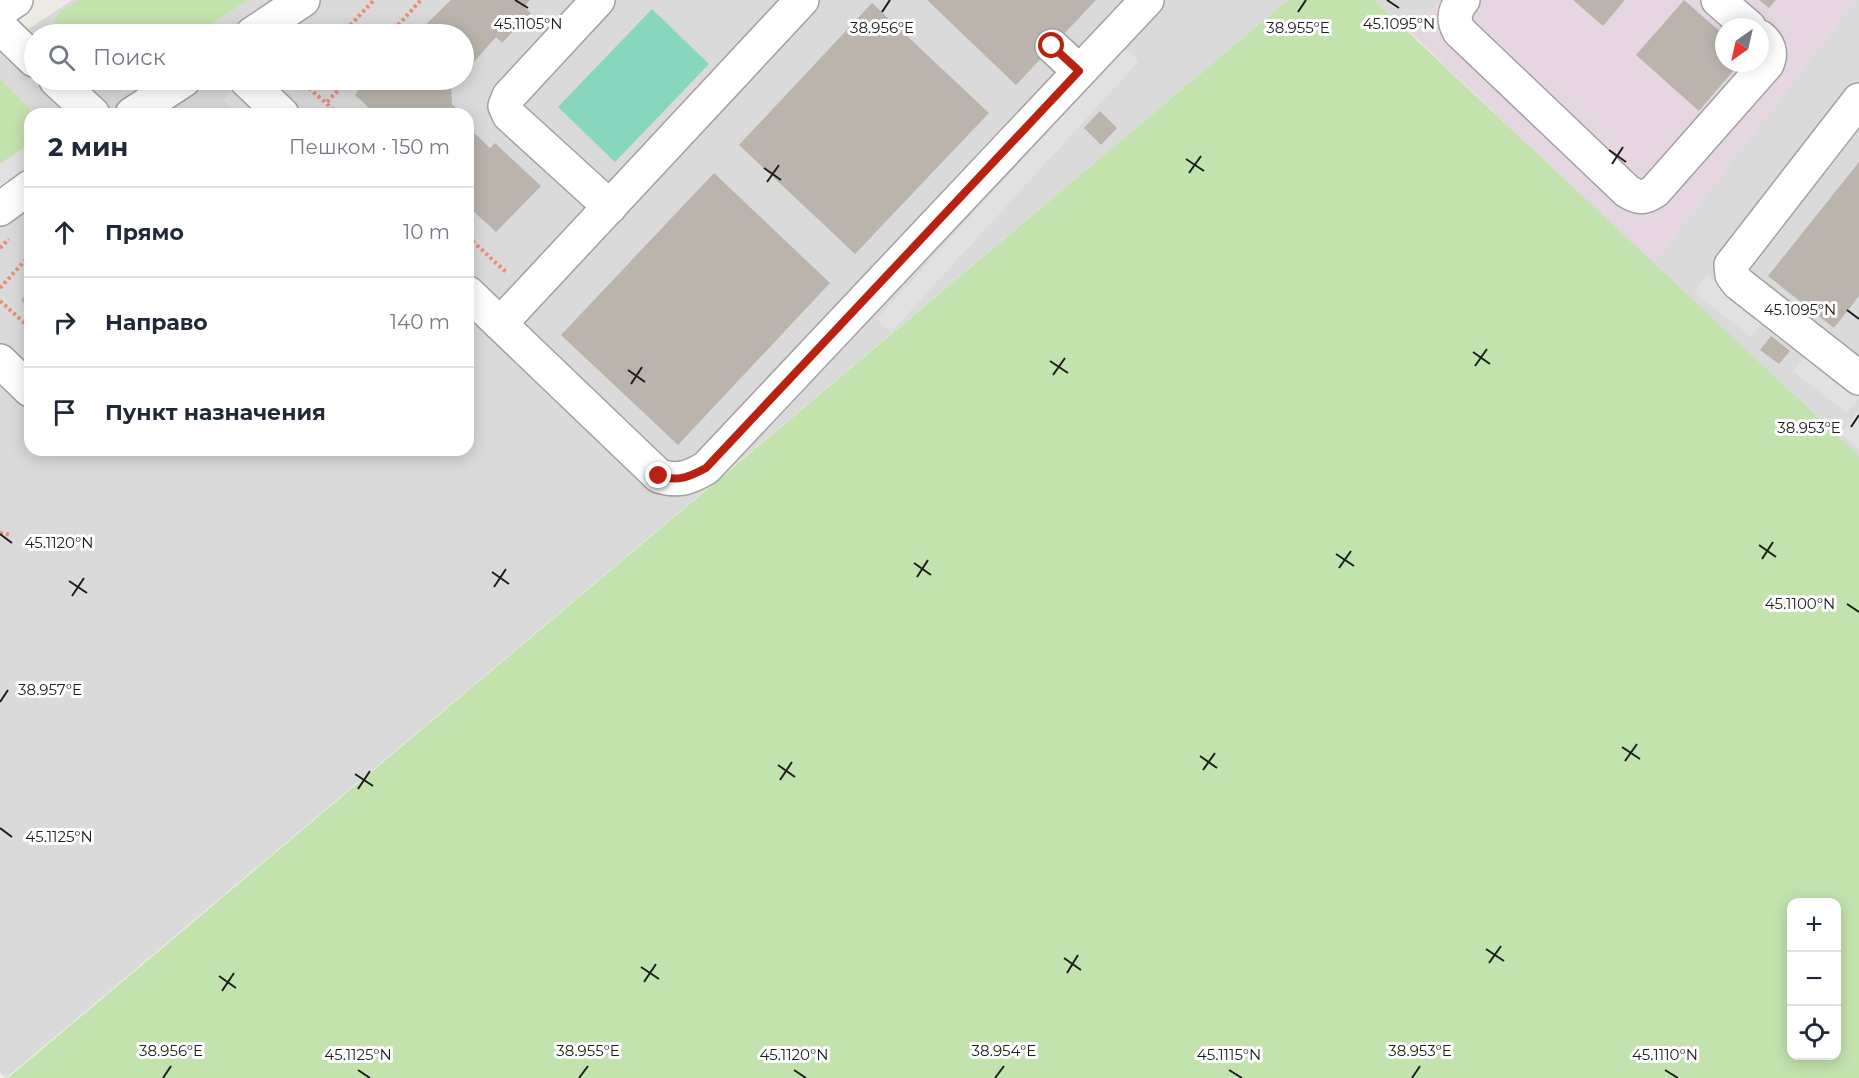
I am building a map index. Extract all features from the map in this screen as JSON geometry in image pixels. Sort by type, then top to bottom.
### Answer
[{"type":"street","points":[[0,11],[16,0]]},
{"type":"street","points":[[267,24],[303,0]]},
{"type":"street","points":[[598,0],[509,96],[505,106],[508,115],[610,207]]},
{"type":"street","points":[[500,324],[802,0]]},
{"type":"street","points":[[474,299],[659,476],[672,481],[690,477],[706,468],[1146,0]]},
{"type":"street","points":[[1463,0],[1456,13],[1455,22],[1460,31],[1627,191],[1637,197],[1647,197],[1655,191],[1760,72]]},
{"type":"street","points":[[1718,0],[1739,18]]},
{"type":"street","points":[[0,27],[24,50]]},
{"type":"street","points":[[1052,46],[1079,71]]},
{"type":"street","points":[[67,90],[86,108]]},
{"type":"street","points":[[141,108],[169,90]]},
{"type":"street","points":[[257,90],[276,108]]},
{"type":"street","points":[[1857,373],[1738,283],[1732,275],[1731,265],[1859,100]]},
{"type":"street","points":[[0,209],[24,191]]},
{"type":"street","points":[[0,361],[24,384]]},
{"type":"path","points":[[351,24],[374,0]]},
{"type":"path","points":[[399,24],[421,0]]},
{"type":"path","points":[[311,90],[331,108]]},
{"type":"path","points":[[326,103],[338,90]]},
{"type":"path","points":[[474,243],[508,275]]},
{"type":"path","points":[[0,288],[24,262]]},
{"type":"path","points":[[0,301],[24,323]]},
{"type":"path","points":[[0,533],[12,535]]},
{"type":"shaded area","points":[[72,0],[1288,0],[6,1078],[0,1072],[0,48],[24,32],[24,90],[474,90],[474,24],[36,24]]},
{"type":"shaded area","points":[[1374,0],[1441,0],[1411,33]]},
{"type":"shaded area","points":[[1441,0],[1856,0],[1653,264],[1411,33]]},
{"type":"shaded area","points":[[1856,0],[1859,0],[1859,456],[1653,264]]},
{"type":"shaded area","points":[[1124,48],[1139,61],[891,332],[877,319]]},
{"type":"shaded area","points":[[232,90],[242,90],[261,108],[232,108],[223,100]]},
{"type":"shaded area","points":[[24,147],[24,179],[0,196],[0,164]]},
{"type":"shaded area","points":[[1707,275],[1764,320],[1751,337],[1694,292]]},
{"type":"shaded area","points":[[1807,353],[1859,394],[1859,398],[1847,413],[1793,371]]},
{"type":"shaded area","points":[[1859,410],[1859,450],[1841,433]]},
{"type":"green space","points":[[79,0],[248,0],[211,24],[54,24],[56,17]]},
{"type":"green space","points":[[1288,0],[1374,0],[1859,456],[1859,1078],[8,1078]]},
{"type":"green space","points":[[652,9],[709,64],[615,162],[558,107]]},
{"type":"green space","points":[[0,79],[29,108],[24,108],[24,147],[0,164]]},
{"type":"building","points":[[451,0],[530,0],[524,7],[531,13],[502,43],[496,37],[474,62],[474,24],[426,24]]},
{"type":"building","points":[[927,0],[1096,0],[1016,85]]},
{"type":"building","points":[[1573,0],[1625,0],[1603,26]]},
{"type":"building","points":[[1684,0],[1715,27],[1715,72],[1732,72],[1699,111],[1636,55]]},
{"type":"building","points":[[1759,0],[1776,0],[1769,8]]},
{"type":"building","points":[[872,3],[989,113],[855,254],[739,145]]},
{"type":"building","points":[[451,90],[452,104],[456,108],[367,108],[355,95],[358,91]]},
{"type":"building","points":[[1100,111],[1117,128],[1101,145],[1084,128]]},
{"type":"building","points":[[474,133],[490,148],[495,143],[541,186],[496,232],[474,212]]},
{"type":"building","points":[[1859,162],[1859,296],[1834,328],[1768,276]]},
{"type":"building","points":[[714,173],[830,283],[678,445],[561,335]]},
{"type":"building","points":[[1771,336],[1790,351],[1779,364],[1760,350]]},
{"type":"route","points":[[659,476],[672,481],[690,477],[706,468],[1079,71],[1052,46]]}]
